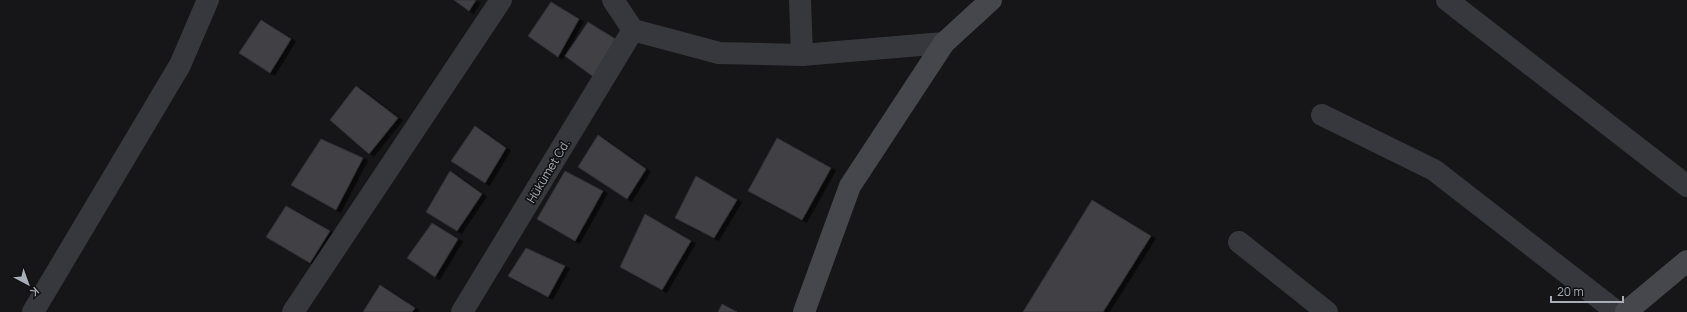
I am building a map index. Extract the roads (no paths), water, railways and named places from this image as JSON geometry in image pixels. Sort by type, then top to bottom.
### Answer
[{"type":"street","points":[[33,312],[180,65],[208,0]]},
{"type":"street","points":[[293,312],[501,0]]},
{"type":"street","points":[[613,0],[633,30],[719,53],[802,55],[944,43]]},
{"type":"street","points":[[800,0],[802,55]]},
{"type":"street","points":[[804,312],[850,186],[944,43],[991,0]]},
{"type":"street","points":[[1447,0],[1687,186]]},
{"type":"street","name":"Hükümet Cd.","points":[[462,312],[633,30]]},
{"type":"street","points":[[1322,115],[1434,170],[1617,312]]},
{"type":"street","points":[[1239,242],[1327,312]]},
{"type":"street","points":[[1626,312],[1687,261]]}]
